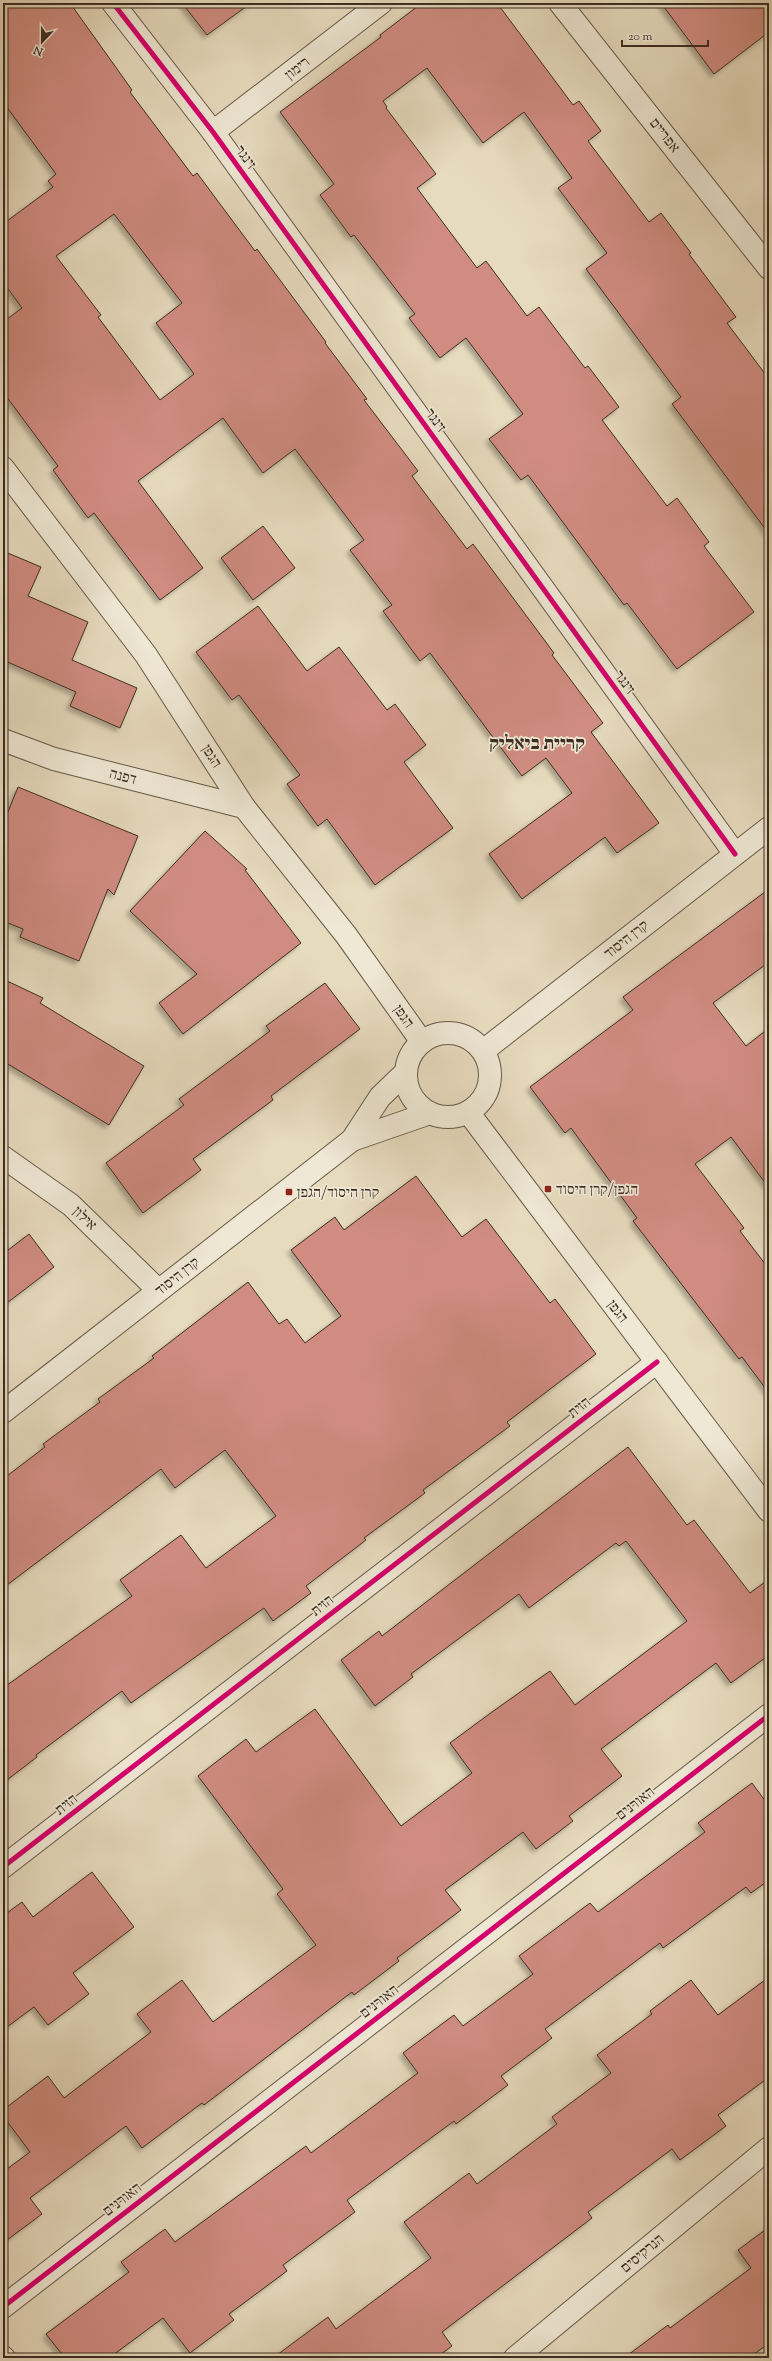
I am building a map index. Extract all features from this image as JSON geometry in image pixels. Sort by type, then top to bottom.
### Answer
[{"type":"street","name":"זינגר","points":[[113,3],[213,132],[735,854]]},
{"type":"street","name":"רימון","points":[[213,132],[381,3]]},
{"type":"street","name":"אפריים","points":[[560,3],[769,268]]},
{"type":"street","name":"הגפן","points":[[3,468],[146,655],[244,808],[346,935],[422,1042]]},
{"type":"street","name":"דפנה","points":[[3,740],[54,759],[244,808]]},
{"type":"street","name":"קרן היסוד","points":[[483,1051],[769,828]]},
{"type":"street","points":[[448,1033],[461,1035],[473,1041],[483,1051],[489,1064],[488,1085],[479,1104],[468,1112],[456,1116],[442,1116],[430,1113],[420,1105],[412,1095],[406,1072],[409,1061],[422,1042],[434,1035],[448,1033]]},
{"type":"street","name":"קרן היסוד","points":[[352,1140],[380,1097],[406,1072]]},
{"type":"street","name":"הגפן","points":[[468,1112],[769,1511]]},
{"type":"street","name":"קרן היסוד","points":[[3,1412],[352,1140],[430,1113]]},
{"type":"street","name":"אילון","points":[[3,1156],[71,1205],[158,1290]]},
{"type":"street","name":"הזית","points":[[3,1868],[657,1362]]},
{"type":"street","name":"האורנים","points":[[3,2307],[769,1715]]},
{"type":"street","name":"הנרקיסים","points":[[515,2358],[769,2148]]},
{"type":"building","points":[[3,3],[70,3],[132,90],[130,92],[193,176],[197,173],[255,251],[257,249],[326,342],[325,343],[367,399],[364,400],[418,471],[412,476],[467,549],[473,544],[554,653],[552,655],[603,723],[591,732],[659,823],[617,853],[605,837],[522,899],[489,854],[572,793],[546,758],[522,776],[430,653],[420,661],[383,611],[392,605],[350,550],[364,540],[295,449],[263,473],[223,418],[138,481],[203,568],[160,600],[94,513],[88,518],[53,470],[58,466],[3,392],[3,322],[22,308],[3,282],[3,224],[53,187],[48,181],[56,174],[3,102]],"holes":[[[114,214],[182,303],[156,323],[194,374],[160,400],[98,317],[101,315],[56,256]]]},
{"type":"building","points":[[182,3],[251,3],[207,35]]},
{"type":"building","points":[[422,3],[497,3],[573,105],[579,101],[601,131],[588,141],[649,222],[661,213],[691,253],[689,254],[736,317],[727,323],[769,379],[769,534],[672,404],[681,397],[586,269],[607,253],[558,188],[572,178],[524,112],[483,143],[427,68],[383,101],[387,107],[386,108],[436,174],[417,188],[477,268],[486,261],[527,316],[539,307],[585,368],[588,366],[619,407],[602,420],[667,506],[677,498],[709,542],[704,546],[754,612],[677,669],[627,603],[624,605],[528,475],[521,480],[489,439],[523,414],[466,338],[440,358],[409,318],[415,314],[354,235],[351,237],[320,195],[334,184],[280,112],[381,37],[380,35]]},
{"type":"building","points":[[661,3],[769,3],[769,32],[714,74]]},
{"type":"building","points":[[263,526],[295,568],[253,600],[221,558]]},
{"type":"building","points":[[3,551],[41,567],[28,596],[88,622],[72,660],[137,688],[120,728],[70,706],[76,692],[3,660]]},
{"type":"building","points":[[258,606],[307,671],[339,647],[387,710],[395,704],[426,745],[404,762],[453,828],[375,885],[327,819],[318,826],[287,784],[300,775],[239,695],[232,700],[196,652]]},
{"type":"building","points":[[18,787],[138,836],[114,895],[108,889],[79,961],[20,937],[23,929],[3,921],[3,824]]},
{"type":"building","points":[[205,831],[247,869],[245,870],[301,943],[183,1034],[159,1003],[197,974],[130,911]]},
{"type":"building","points":[[769,889],[769,962],[713,1003],[746,1046],[769,1028],[769,1188],[731,1137],[695,1164],[744,1228],[740,1231],[769,1269],[769,1393],[742,1357],[739,1359],[633,1221],[637,1218],[571,1128],[565,1133],[530,1087],[633,1010],[623,997]]},
{"type":"building","points":[[3,979],[43,998],[40,1003],[144,1066],[109,1125],[3,1061]]},
{"type":"building","points":[[325,983],[360,1029],[271,1096],[273,1100],[193,1159],[201,1170],[143,1213],[106,1163],[184,1105],[179,1099],[270,1031],[266,1026]]},
{"type":"building","points":[[416,1176],[462,1237],[486,1219],[550,1303],[555,1299],[596,1354],[507,1422],[510,1426],[423,1490],[425,1493],[364,1538],[366,1540],[306,1586],[311,1593],[273,1621],[264,1608],[131,1703],[122,1691],[36,1755],[37,1757],[3,1783],[3,1688],[132,1596],[120,1580],[181,1535],[206,1568],[276,1516],[225,1450],[175,1488],[161,1469],[3,1588],[3,1479],[45,1447],[43,1444],[100,1402],[98,1399],[154,1358],[152,1356],[248,1282],[279,1324],[287,1319],[305,1343],[341,1316],[291,1250],[335,1217],[344,1230]]},
{"type":"building","points":[[29,1234],[54,1267],[3,1306],[3,1254]]},
{"type":"building","points":[[628,1447],[687,1525],[694,1520],[750,1593],[769,1579],[769,1655],[731,1683],[716,1663],[601,1749],[622,1776],[569,1816],[573,1821],[536,1849],[523,1832],[445,1890],[461,1910],[397,1958],[399,1961],[354,1995],[352,1992],[204,2105],[202,2103],[142,2148],[126,2126],[30,2198],[42,2214],[3,2243],[3,2172],[30,2152],[3,2116],[3,2110],[48,2076],[64,2098],[151,2032],[137,2014],[182,1980],[213,2022],[316,1945],[277,1894],[283,1889],[198,1776],[246,1739],[256,1752],[315,1709],[401,1826],[472,1773],[450,1743],[492,1712],[550,1671],[575,1705],[687,1621],[626,1541],[619,1546],[616,1543],[529,1608],[519,1594],[411,1674],[413,1677],[375,1706],[341,1660],[379,1631],[382,1636]]},
{"type":"building","points":[[752,1783],[769,1806],[769,1880],[751,1893],[746,1887],[663,1948],[660,1943],[545,2029],[552,2038],[501,2076],[508,2085],[456,2124],[454,2121],[347,2200],[355,2212],[283,2265],[287,2271],[229,2314],[234,2320],[190,2353],[163,2318],[109,2358],[65,2358],[46,2334],[129,2272],[121,2262],[165,2229],[175,2242],[306,2146],[311,2153],[418,2073],[403,2053],[454,2015],[463,2026],[533,1974],[519,1956],[590,1903],[598,1912],[705,1832],[698,1823]]},
{"type":"building","points":[[92,1872],[134,1927],[73,1973],[89,1994],[48,2025],[34,2007],[3,2030],[3,1916],[22,1902],[33,1917]]},
{"type":"building","points":[[769,1977],[769,2077],[718,2115],[726,2126],[680,2160],[672,2149],[588,2212],[592,2218],[442,2332],[452,2346],[436,2358],[273,2358],[328,2317],[336,2329],[431,2258],[404,2222],[469,2173],[477,2184],[557,2124],[552,2117],[611,2073],[597,2055],[652,2014],[650,2011],[691,1980],[718,2015]]},
{"type":"building","points":[[769,2227],[769,2343],[749,2358],[624,2358],[668,2325],[670,2328],[751,2268],[738,2250]]},
{"type":"cycle path","points":[[113,3],[213,132],[735,854]]},
{"type":"cycle path","points":[[3,1867],[657,1362]]},
{"type":"cycle path","points":[[3,2307],[769,1715]]},
{"type":"place","name":"הגפן/קרן היסוד","points":[[548,1189]]},
{"type":"place","name":"קרן היסוד/הגפן","points":[[289,1192]]},
{"type":"district","name":"קריית ביאליק","points":[[537,742]]}]
